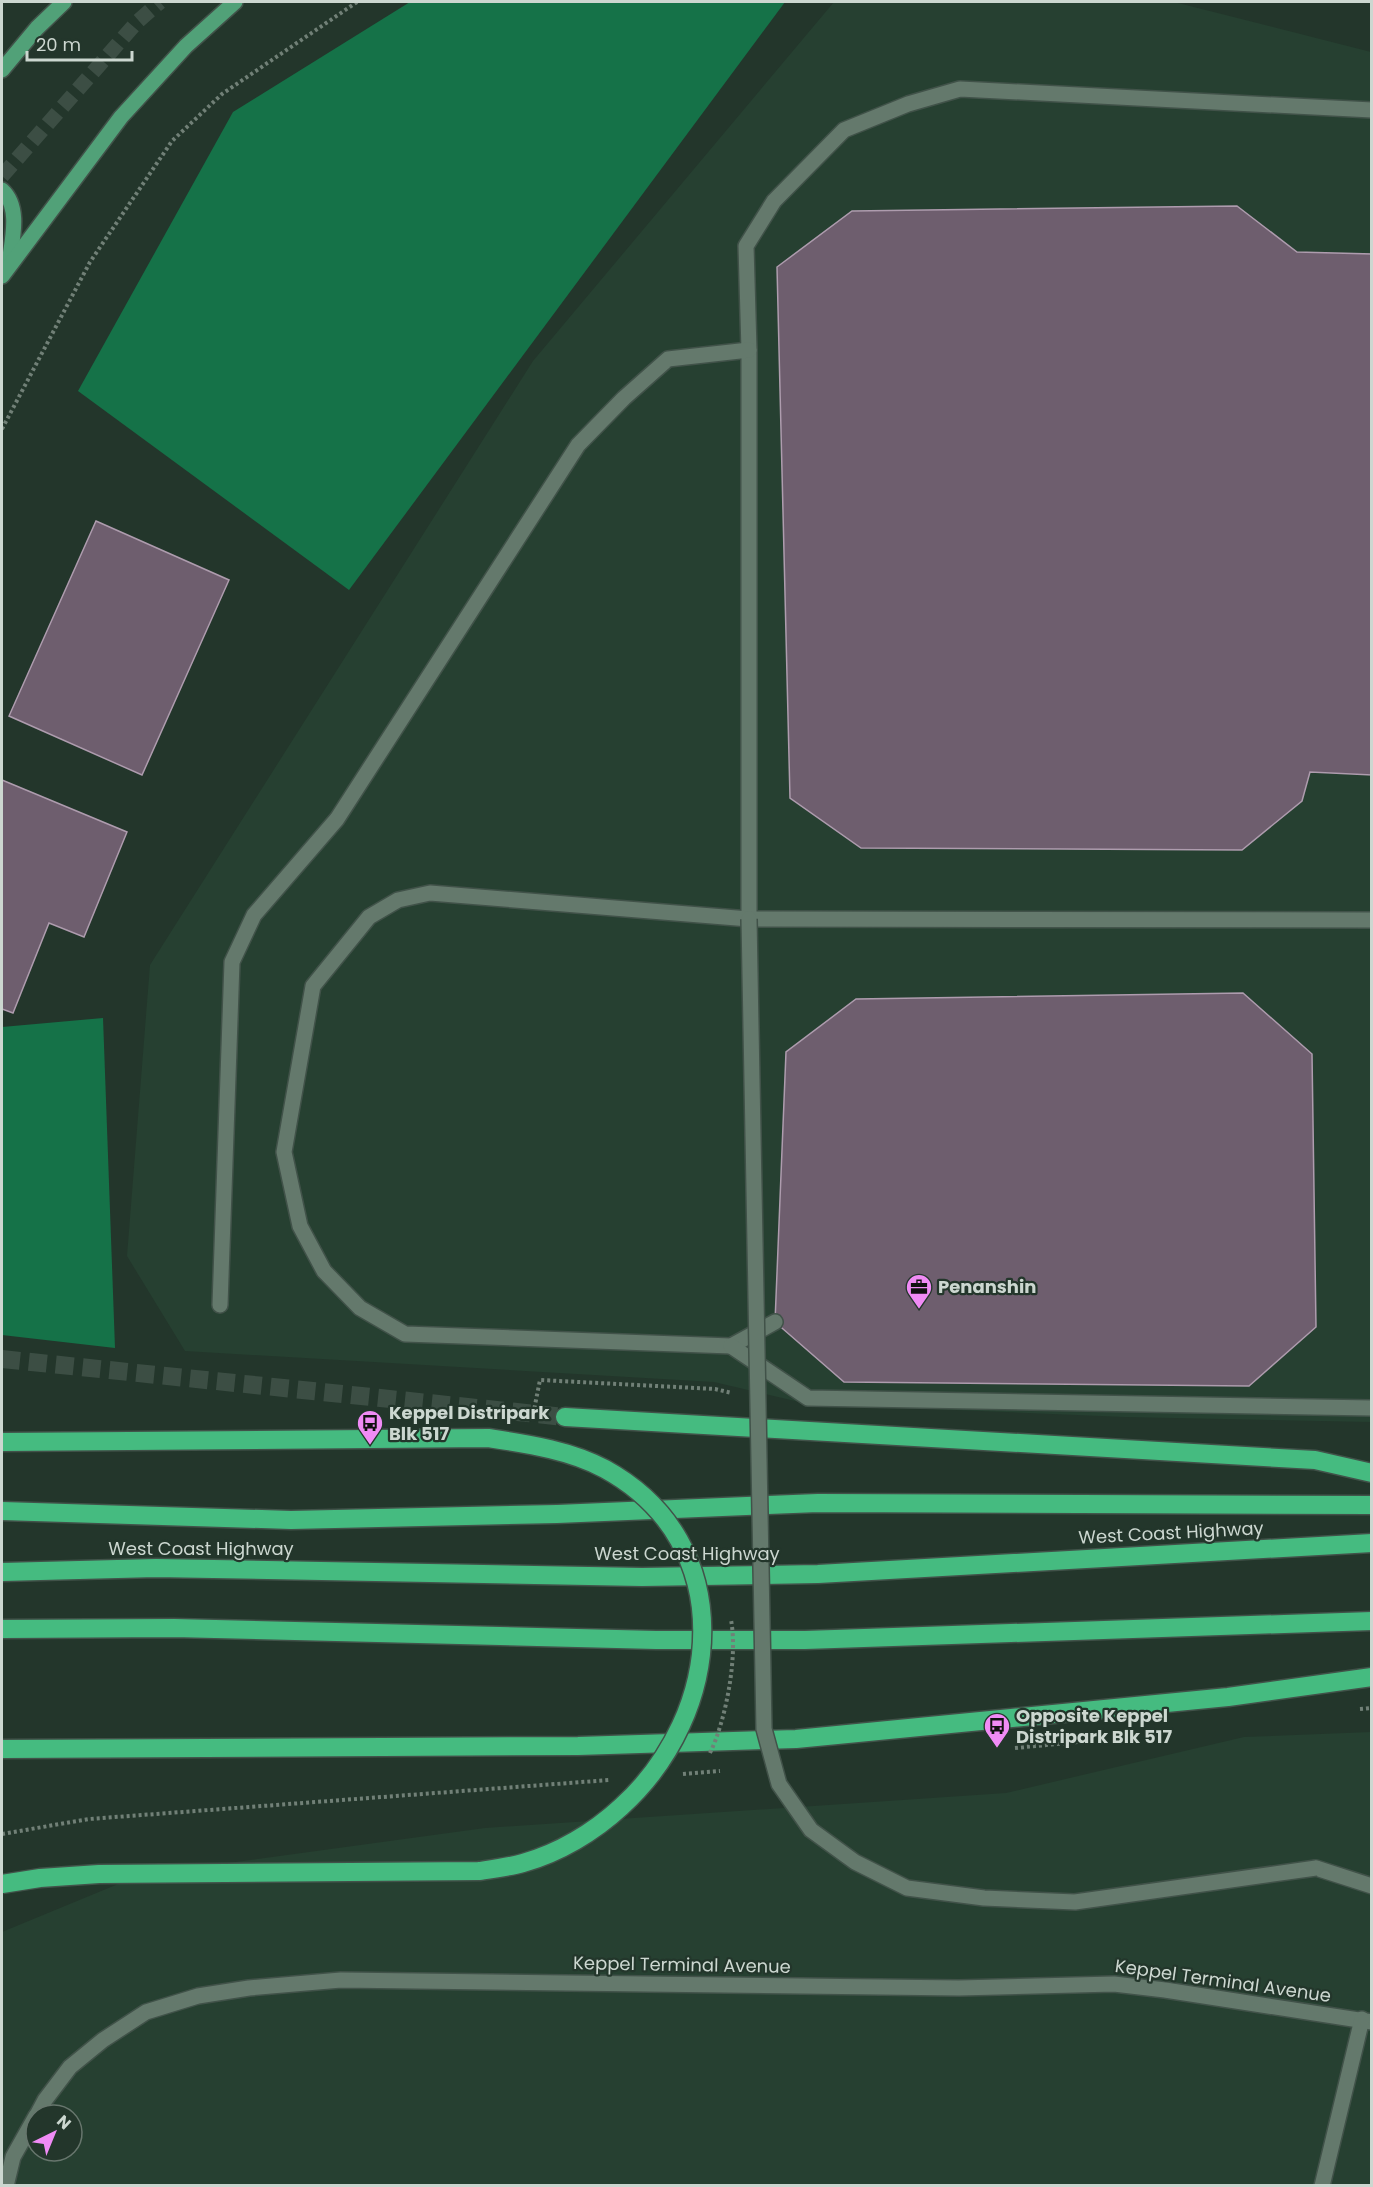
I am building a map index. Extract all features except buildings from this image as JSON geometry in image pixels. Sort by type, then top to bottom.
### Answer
[{"type":"highway","points":[[565,1417],[1315,1460],[1371,1473]]},
{"type":"highway","points":[[2,1442],[488,1438],[537,1446],[605,1469],[639,1492],[668,1522],[687,1553],[698,1589],[704,1630],[700,1667],[692,1698],[675,1738],[650,1775],[621,1807],[583,1836],[543,1856],[523,1863],[478,1871],[99,1874],[40,1878],[2,1884]]},
{"type":"highway","points":[[2,1511],[291,1520],[557,1514],[818,1503],[1371,1505]]},
{"type":"highway","name":"West Coast Highway","points":[[2,1572],[156,1568],[642,1577],[818,1574],[1371,1543]]},
{"type":"highway","points":[[2,1629],[174,1628],[805,1641],[1371,1621]]},
{"type":"highway","points":[[2,1749],[578,1746],[796,1739],[1228,1697],[1371,1677]]},
{"type":"main road","points":[[2,70],[37,28],[64,2]]},
{"type":"main road","points":[[5,271],[121,117],[186,46],[235,2]]},
{"type":"main road","points":[[2,190],[9,196],[14,223],[5,271]]},
{"type":"lane","points":[[1371,110],[960,89],[908,104],[844,130],[774,201],[746,246],[749,918],[764,1729],[779,1784],[811,1830],[855,1862],[907,1888],[984,1898],[1075,1902],[1316,1868],[1371,1886]]},
{"type":"lane","points":[[219,1305],[232,962],[254,915],[338,819],[578,445],[624,398],[668,359],[748,350]]},
{"type":"lane","points":[[775,1322],[731,1346],[405,1334],[360,1308],[324,1271],[300,1226],[284,1152],[313,987],[369,917],[398,900],[430,893],[749,918],[1371,920]]},
{"type":"lane","points":[[731,1346],[808,1398],[1371,1408]]},
{"type":"lane","name":"Keppel Terminal Avenue","points":[[43,2103],[70,2067],[103,2040],[146,2012],[198,1996],[249,1988],[341,1980],[959,1988],[1114,1984],[1148,1987],[1367,2020]]},
{"type":"lane","points":[[1322,2186],[1367,2020]]},
{"type":"lane","name":"Keppel Terminal Avenue","points":[[6,2186],[13,2157],[24,2137]]},
{"type":"path","points":[[2,429],[90,261],[172,141],[222,94],[357,2]]},
{"type":"shaded area","points":[[834,2],[1174,2],[1371,52],[1371,1422],[1125,1417],[808,1404],[714,1382],[185,1351],[127,1256],[150,965],[533,361]]},
{"type":"shaded area","points":[[1371,1732],[1371,2185],[2,2186],[2,1932],[140,1875],[485,1828],[1006,1793],[1244,1737]]},
{"type":"green space","points":[[410,2],[785,2],[349,590],[78,391],[233,112]]},
{"type":"green space","points":[[103,1018],[115,1348],[2,1335],[2,1027]]},
{"type":"tunnel","points":[[2,176],[137,22],[160,2]]},
{"type":"tunnel","points":[[2,1359],[565,1417]]},
{"type":"place","name":"Penanshin","points":[[919,1310]]},
{"type":"place","name":"Keppel Distripark Blk 517","points":[[370,1446]]},
{"type":"place","name":"Opposite Keppel Distripark Blk 517","points":[[997,1749]]}]
